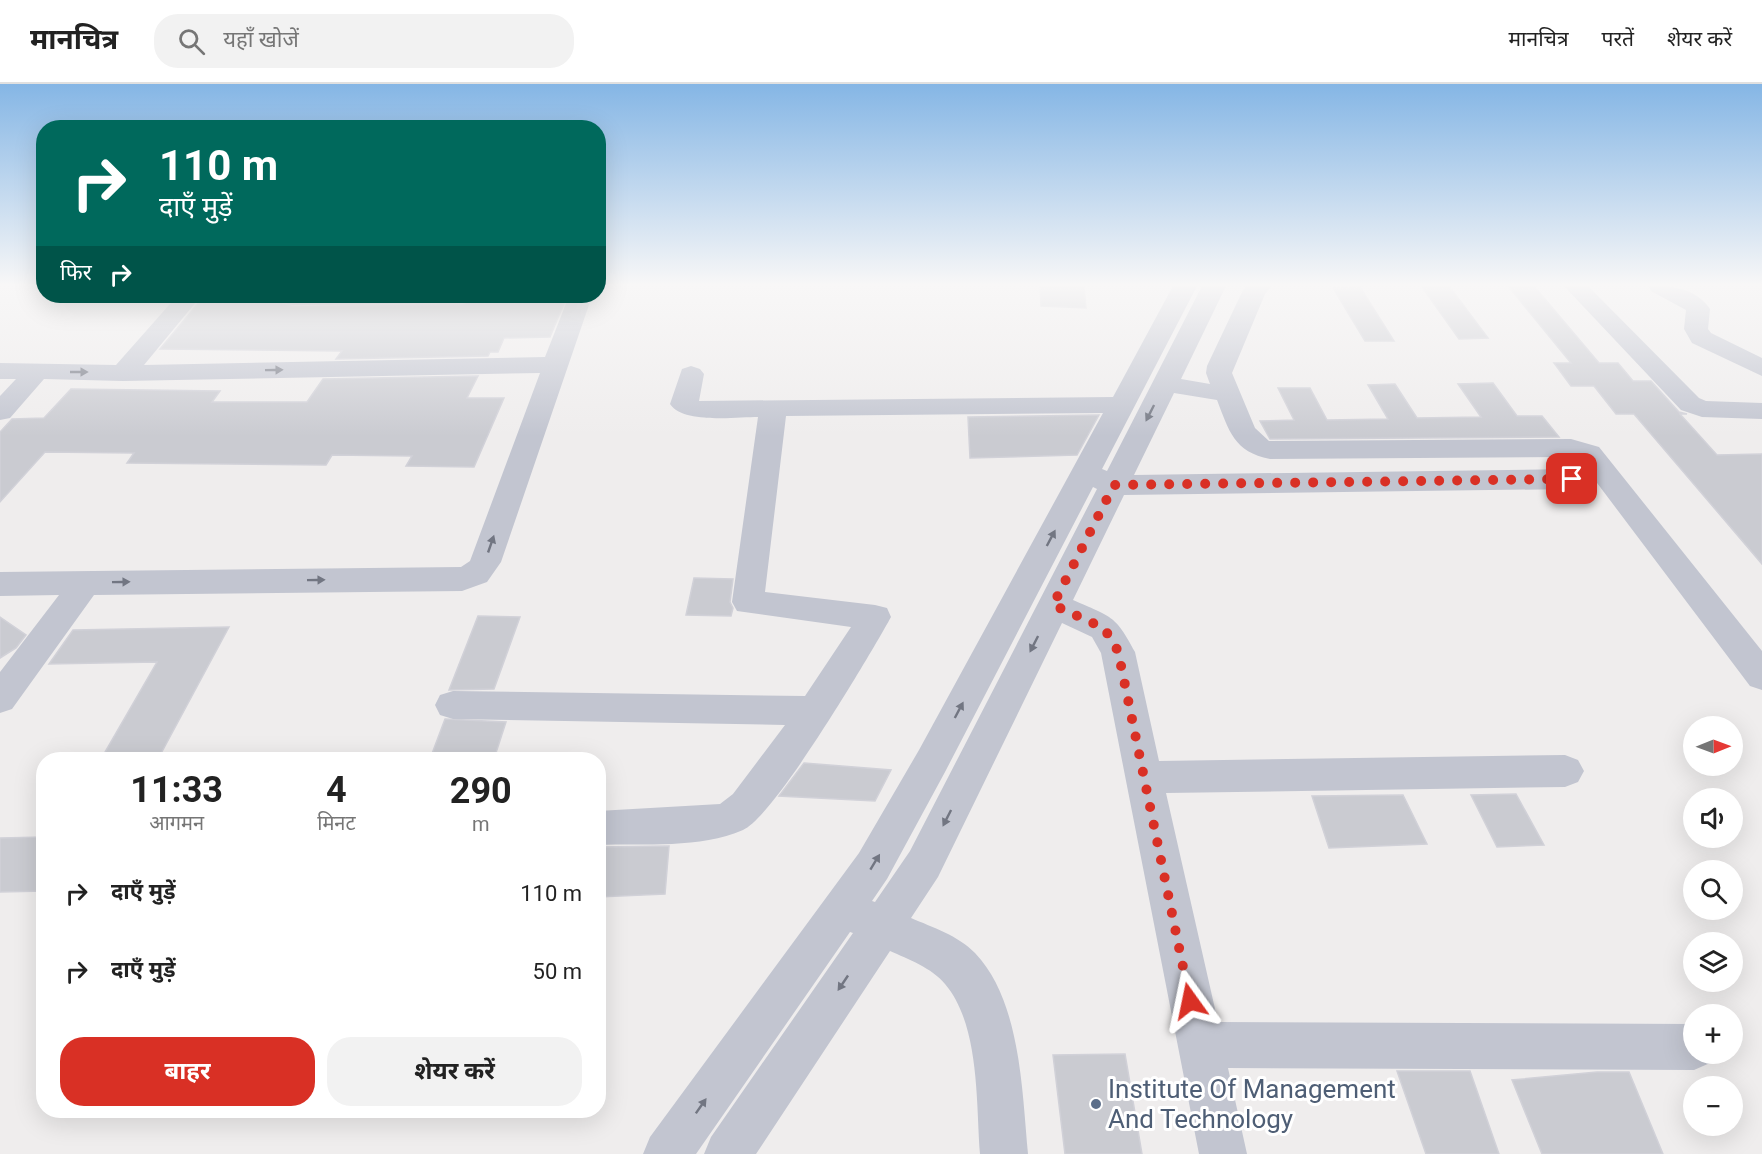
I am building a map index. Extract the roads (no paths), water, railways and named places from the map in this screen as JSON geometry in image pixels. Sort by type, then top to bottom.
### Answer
[{"type":"street","points":[[123,373],[155,336]]},
{"type":"street","points":[[0,585],[86,582],[462,579],[472,576],[482,569],[485,562],[564,336]]},
{"type":"street","points":[[728,1154],[924,864],[1053,605],[1100,479],[1123,405],[1159,336]]},
{"type":"street","points":[[668,1154],[873,866],[932,761],[1100,479],[1165,383],[1189,336]]},
{"type":"street","points":[[1234,336],[1220,366],[1226,393],[1243,432],[1260,448],[1270,450],[1571,448],[1589,453],[1762,676]]},
{"type":"street","points":[[1624,336],[1690,404],[1702,409],[1762,411]]},
{"type":"street","points":[[1701,336],[1705,342],[1762,368]]},
{"type":"street","points":[[0,371],[123,373],[553,365]]},
{"type":"street","points":[[0,412],[37,372]]},
{"type":"street","points":[[691,374],[683,399],[688,407],[773,409],[1123,405]]},
{"type":"street","points":[[1165,383],[1201,391],[1226,393]]},
{"type":"street","points":[[606,828],[714,823],[732,817],[747,806],[815,711],[875,617],[748,602],[773,409]]},
{"type":"street","points":[[1100,479],[1572,479]]},
{"type":"street","points":[[0,699],[86,582]]},
{"type":"street","points":[[1053,605],[1104,628],[1118,651],[1223,1154]]},
{"type":"street","points":[[453,705],[815,711]]},
{"type":"street","points":[[1143,777],[1565,771]]},
{"type":"street","points":[[843,907],[942,955],[960,967],[983,1010],[991,1038],[1004,1154]]},
{"type":"street","points":[[1199,1046],[1683,1047]]},
{"type":"place","name":"Institute Of Management And Technology","points":[[1096,1104]]}]
